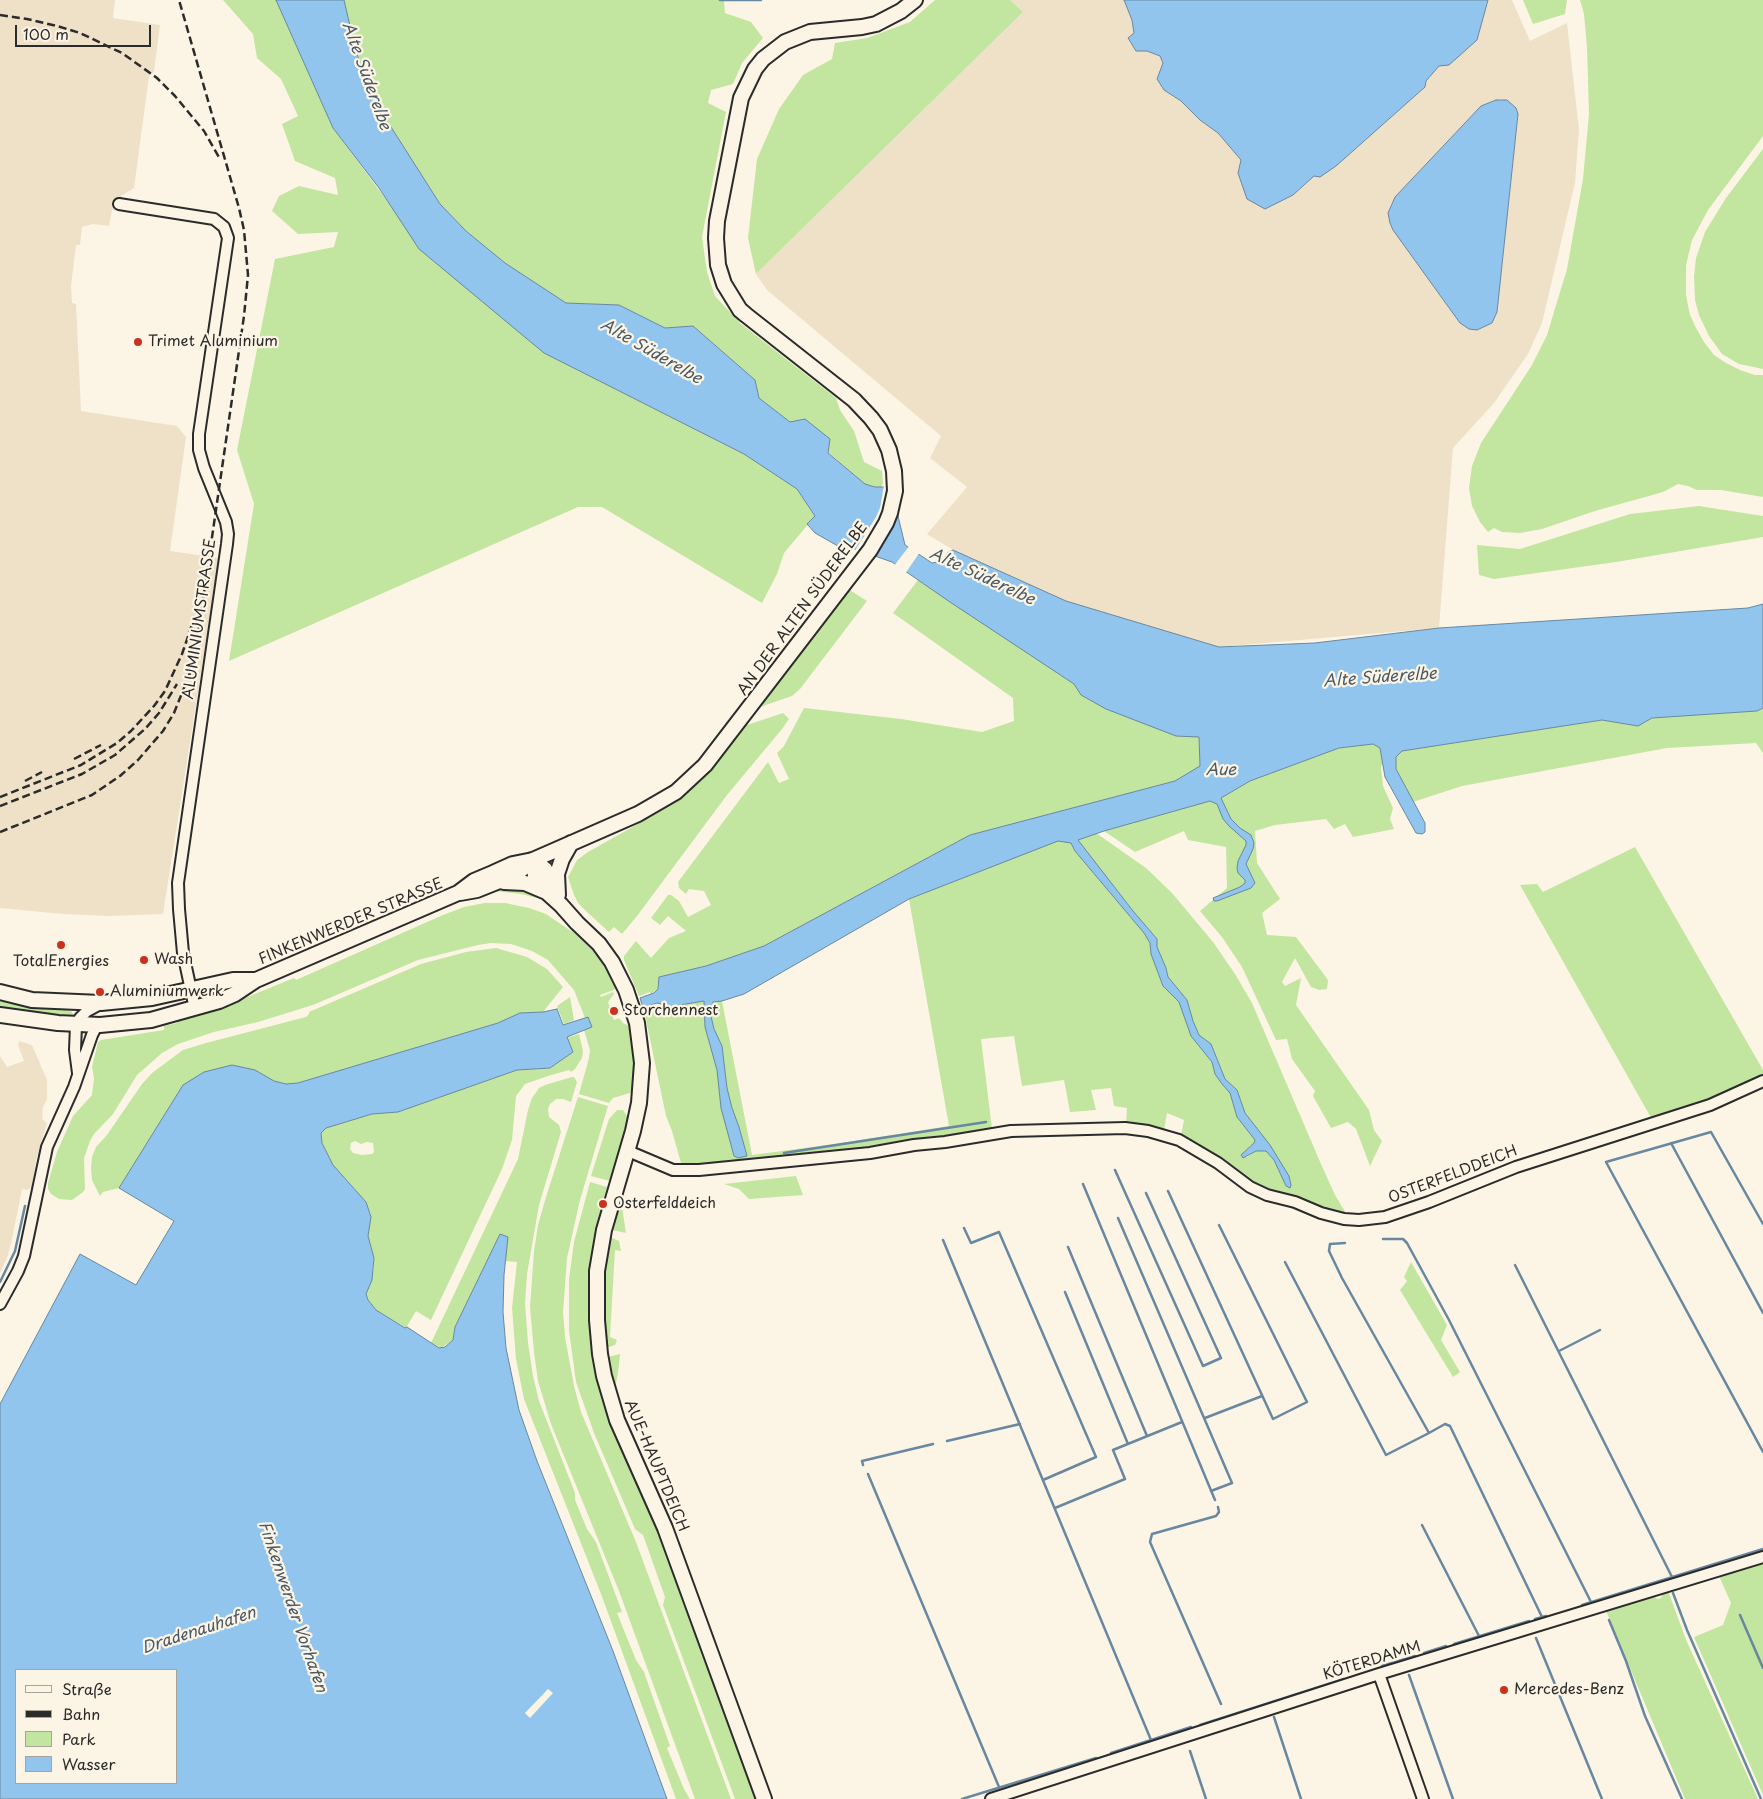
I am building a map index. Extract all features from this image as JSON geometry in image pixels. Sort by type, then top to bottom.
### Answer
[{"type":"main road","name":"AN DER ALTEN SÜDERELBE","points":[[533,860],[654,806],[676,792],[697,774],[716,754],[841,589],[875,542],[890,513],[895,491],[893,466],[883,437],[854,400],[740,310],[728,292],[720,274],[716,238],[741,98],[746,84],[763,59],[785,42],[799,35],[820,30],[876,24],[901,12],[915,0]]},
{"type":"main road","points":[[559,900],[557,874],[562,859],[571,843]]},
{"type":"main road","name":"FINKENWERDER STRASSE","points":[[458,893],[477,890],[497,883],[516,874],[533,860]]},
{"type":"main road","name":"FINKENWERDER STRASSE","points":[[0,1014],[76,1025],[100,1025],[151,1020],[194,1009],[235,994],[256,980],[458,893],[474,882],[513,864],[533,860]]},
{"type":"main road","points":[[533,860],[545,869],[559,900]]},
{"type":"main road","points":[[533,860],[535,876],[544,891]]},
{"type":"main road","points":[[497,883],[524,883],[544,891],[559,900]]},
{"type":"main road","name":"AUE-HAUPTDEICH","points":[[559,900],[577,923],[599,944],[612,962],[630,999],[637,1023],[641,1048],[640,1103],[628,1151],[604,1230],[598,1271],[597,1320],[604,1376],[617,1420],[668,1537],[764,1799]]},
{"type":"main road","name":"FINKENWERDER STRASSE","points":[[0,992],[32,1000],[100,1003],[152,998],[233,980],[256,980]]},
{"type":"street","name":"ALUMINIUMSTRASSE","points":[[119,204],[214,219],[224,227],[228,238],[199,434],[199,450],[226,522],[228,534],[178,883],[180,929],[194,1009]]},
{"type":"street","points":[[78,1074],[75,1050],[76,1025],[87,1011],[100,1003]]},
{"type":"street","points":[[0,1304],[24,1256],[47,1147],[87,1053],[92,1035],[96,1027],[100,1025]]},
{"type":"street","name":"OSTERFELDDEICH","points":[[628,1151],[673,1170],[699,1170],[870,1152],[1011,1131],[1124,1128],[1148,1131],[1179,1140],[1218,1163],[1250,1187],[1267,1195],[1295,1202],[1321,1213],[1357,1220],[1385,1217],[1429,1202],[1516,1167],[1710,1105],[1763,1081]]},
{"type":"street","name":"KÖTERDAMM","points":[[991,1799],[1379,1674],[1763,1557]]},
{"type":"street","points":[[1379,1674],[1423,1799]]},
{"type":"shaded area","points":[[0,0],[115,0],[113,18],[160,25],[154,72],[149,76],[134,188],[121,196],[118,211],[112,210],[109,226],[93,224],[82,227],[80,245],[76,245],[71,286],[72,303],[76,304],[81,411],[177,426],[186,437],[170,551],[219,558],[163,914],[109,916],[0,908]]},
{"type":"shaded area","points":[[1010,0],[1124,0],[1132,20],[1134,33],[1128,39],[1136,51],[1147,51],[1160,56],[1164,63],[1164,90],[1181,101],[1200,120],[1218,133],[1241,160],[1238,173],[1286,197],[1293,195],[1314,176],[1336,166],[1425,87],[1426,81],[1439,66],[1477,40],[1488,0],[1512,0],[1530,41],[1567,23],[1579,130],[1575,183],[1542,323],[1528,354],[1494,403],[1453,448],[1439,628],[1219,647],[1066,601],[953,550],[927,534],[967,487],[930,458],[941,436],[767,290],[756,274],[1023,12]],"holes":[[[1481,106],[1516,108],[1518,114],[1497,312],[1492,323],[1477,330],[1469,329],[1460,323],[1390,223],[1390,206],[1395,197]]]},
{"type":"shaded area","points":[[19,1041],[32,1045],[47,1080],[47,1099],[43,1107],[42,1119],[47,1123],[36,1160],[32,1187],[27,1190],[22,1189],[11,1244],[0,1273],[0,1056],[7,1067],[24,1061],[18,1045]]},
{"type":"green space","points":[[223,0],[276,0],[333,128],[399,217],[544,353],[744,454],[797,489],[815,516],[784,553],[777,574],[762,603],[602,507],[578,507],[229,661],[254,504],[237,450],[275,259],[334,247],[338,232],[298,234],[272,211],[279,196],[299,186],[338,195],[335,178],[295,161],[282,124],[298,116],[281,79],[257,58],[253,34]]},
{"type":"green space","points":[[344,0],[720,0],[724,1],[725,13],[751,22],[763,38],[742,63],[733,84],[711,90],[708,103],[726,112],[702,237],[707,272],[715,296],[740,323],[836,398],[840,410],[854,431],[864,462],[882,471],[883,483],[881,488],[865,484],[828,452],[830,439],[790,422],[759,398],[755,380],[693,326],[665,328],[619,305],[566,303],[505,263],[466,231],[440,204],[377,105],[356,52]]},
{"type":"green space","points":[[935,0],[1010,0],[1023,12],[756,274],[748,238],[757,159],[779,109],[803,75],[832,59],[835,43],[867,38],[910,22]]},
{"type":"green space","points":[[1523,0],[1567,0],[1565,14],[1533,24]]},
{"type":"green space","points":[[1580,0],[1763,0],[1763,136],[1708,210],[1692,240],[1686,265],[1686,296],[1690,315],[1695,326],[1714,355],[1740,370],[1755,375],[1763,375],[1763,497],[1721,490],[1697,490],[1678,484],[1663,492],[1595,511],[1542,529],[1520,533],[1502,532],[1494,528],[1488,532],[1480,522],[1472,506],[1469,488],[1472,466],[1481,443],[1532,365],[1547,335],[1567,269],[1583,179],[1589,114],[1587,47],[1584,14]]},
{"type":"green space","points":[[1763,149],[1763,369],[1739,364],[1722,354],[1709,336],[1699,315],[1695,300],[1694,276],[1696,258],[1705,232],[1726,198]]},
{"type":"green space","points":[[1699,506],[1763,516],[1763,537],[1616,562],[1494,579],[1479,575],[1477,545],[1520,549],[1630,514]]},
{"type":"green space","points":[[918,580],[1074,684],[1081,695],[1176,736],[1199,736],[1200,767],[1175,781],[970,835],[764,946],[706,966],[659,977],[658,989],[651,994],[650,992],[639,996],[624,956],[636,941],[651,958],[669,938],[686,931],[668,916],[660,925],[651,918],[668,895],[679,901],[688,917],[711,905],[704,891],[689,889],[686,894],[679,888],[678,882],[768,762],[779,783],[789,779],[777,753],[784,746],[804,708],[901,719],[982,732],[1014,721],[1013,698],[893,613]]},
{"type":"green space","points":[[848,589],[867,601],[800,689],[792,696],[757,708]]},
{"type":"green space","points":[[1763,708],[1763,753],[1756,743],[1667,748],[1462,786],[1413,802],[1396,769],[1396,757],[1402,751],[1602,720],[1638,726],[1652,718],[1757,711]]},
{"type":"green space","points":[[783,713],[789,719],[782,729],[727,795],[637,916],[622,934],[614,927],[609,932],[578,903],[574,895],[568,877],[577,860],[661,811],[686,792],[703,777],[744,726]]},
{"type":"green space","points":[[1373,744],[1380,748],[1383,761],[1381,767],[1383,786],[1393,808],[1390,819],[1394,829],[1353,837],[1345,824],[1334,829],[1326,819],[1275,825],[1255,831],[1257,863],[1280,899],[1262,913],[1267,935],[1296,937],[1328,980],[1327,989],[1319,990],[1311,987],[1295,958],[1282,982],[1285,986],[1301,978],[1296,1005],[1369,1110],[1374,1130],[1382,1141],[1370,1166],[1356,1129],[1348,1122],[1331,1128],[1313,1096],[1315,1091],[1292,1059],[1287,1039],[1276,1040],[1242,967],[1222,937],[1200,911],[1227,888],[1226,847],[1188,840],[1184,831],[1135,852],[1104,831],[1221,798],[1250,781],[1339,748]]},
{"type":"green space","points":[[1096,833],[1146,868],[1172,893],[1213,942],[1235,974],[1252,1003],[1321,1164],[1335,1195],[1347,1215],[1321,1208],[1295,1196],[1262,1189],[1229,1165],[1181,1136],[1184,1120],[1167,1113],[1164,1130],[1126,1124],[1127,1108],[1114,1106],[1111,1088],[1091,1090],[1096,1110],[1070,1112],[1064,1080],[1022,1086],[1014,1036],[981,1039],[992,1129],[961,1136],[869,1149],[681,1167],[672,1131],[666,1116],[644,1010],[662,1004],[668,1007],[704,1001],[705,1027],[717,1070],[721,1108],[738,1158],[746,1155],[727,1088],[722,1046],[714,1029],[710,1012],[713,1002],[722,1001],[752,1155],[949,1126],[909,899],[1058,840],[1071,843],[1075,851],[1144,933],[1150,943],[1151,954],[1163,986],[1179,1002],[1191,1036],[1212,1062],[1215,1074],[1230,1093],[1237,1117],[1255,1140],[1241,1155],[1247,1157],[1256,1151],[1266,1151],[1274,1160],[1286,1186],[1290,1188],[1254,1124],[1245,1113],[1237,1090],[1225,1079],[1211,1044],[1199,1035],[1187,1000],[1168,977],[1157,947],[1157,939],[1077,840]]},
{"type":"green space","points":[[1635,847],[1763,1070],[1763,1081],[1654,1123],[1520,885],[1537,884],[1543,892]]},
{"type":"green space","points":[[507,886],[522,887],[545,900],[521,894],[495,891]]},
{"type":"green space","points":[[485,903],[505,903],[546,914],[574,933],[592,950],[610,972],[617,986],[616,989],[600,995],[601,997],[613,992],[614,994],[608,1002],[614,1020],[619,1018],[624,1024],[629,1025],[635,1068],[635,1087],[630,1093],[613,1098],[609,1103],[579,1094],[590,1050],[584,1030],[592,1027],[588,1017],[585,1018],[574,990],[548,960],[532,951],[511,944],[491,943],[478,945],[418,960],[313,1005],[258,1022],[214,1032],[178,1044],[162,1053],[137,1075],[113,1114],[90,1141],[84,1158],[85,1189],[83,1192],[72,1200],[59,1199],[51,1194],[48,1189],[48,1183],[57,1152],[73,1116],[92,1095],[94,1078],[92,1067],[98,1042],[164,1030],[164,1026],[177,1023],[177,1021],[218,1009],[294,978],[296,980],[443,915],[464,907]]},
{"type":"green space","points":[[496,948],[527,957],[547,969],[563,987],[543,1012],[520,1013],[498,1023],[298,1083],[286,1084],[274,1081],[255,1070],[183,1085],[119,1188],[103,1192],[100,1196],[92,1180],[91,1168],[92,1157],[96,1147],[107,1135],[142,1084],[152,1073],[183,1050],[306,1017],[309,1012],[421,964],[466,952]]},
{"type":"green space","points":[[570,997],[574,1020],[564,1024],[557,1006]]},
{"type":"green space","points":[[0,999],[23,1005],[62,1008],[71,1011],[73,1014],[70,1018],[0,1009]]},
{"type":"green space","points":[[579,1034],[583,1051],[582,1058],[571,1072],[569,1070],[525,1084],[516,1096],[512,1140],[502,1169],[431,1320],[416,1311],[406,1328],[376,1310],[366,1294],[374,1268],[374,1258],[368,1236],[371,1216],[366,1202],[333,1165],[322,1143],[321,1133],[326,1128],[372,1114],[398,1112],[517,1070],[550,1068],[573,1052],[567,1038]],"holes":[[[355,1141],[361,1144],[373,1143],[374,1152],[362,1155],[353,1153],[350,1149],[351,1143]]]},
{"type":"green space","points":[[572,1077],[577,1082],[571,1102],[556,1099],[550,1104],[548,1109],[549,1117],[559,1125],[561,1132],[539,1205],[527,1274],[525,1304],[533,1376],[539,1401],[575,1493],[575,1500],[587,1529],[596,1542],[622,1612],[617,1613],[636,1660],[644,1672],[670,1746],[667,1748],[690,1799],[676,1799],[601,1594],[524,1399],[516,1359],[512,1308],[517,1262],[505,1261],[508,1237],[500,1235],[455,1327],[453,1340],[441,1348],[431,1343],[518,1159],[532,1098],[539,1088]]},
{"type":"green space","points":[[578,1097],[608,1106],[580,1200],[567,1258],[563,1312],[565,1337],[574,1386],[581,1412],[636,1542],[731,1799],[695,1799],[619,1591],[551,1424],[538,1381],[530,1307],[534,1251],[538,1225],[546,1197]]},
{"type":"green space","points":[[617,1110],[623,1110],[628,1121],[610,1181],[591,1176],[609,1119]]},
{"type":"green space","points":[[796,1176],[803,1195],[749,1199],[739,1189],[724,1184]]},
{"type":"green space","points":[[590,1182],[607,1187],[601,1206],[604,1208],[592,1330],[663,1536],[758,1799],[735,1799],[663,1605],[665,1597],[643,1535],[635,1529],[594,1433],[576,1382],[569,1331],[569,1279],[574,1242]]},
{"type":"green space","points":[[620,1196],[626,1233],[612,1230],[611,1228]]},
{"type":"green space","points":[[608,1238],[619,1241],[621,1251],[615,1250],[610,1337],[617,1340],[615,1345],[606,1348],[604,1345],[602,1278]]},
{"type":"green space","points":[[1411,1262],[1447,1325],[1441,1340],[1460,1372],[1453,1377],[1400,1290],[1407,1281],[1404,1277]]},
{"type":"green space","points":[[620,1354],[614,1393],[606,1360],[608,1357]]},
{"type":"green space","points":[[1762,1562],[1763,1795],[1694,1637],[1723,1625],[1731,1603],[1719,1576]]},
{"type":"green space","points":[[1668,1591],[1687,1642],[1758,1799],[1685,1799],[1606,1611],[1654,1596],[1657,1599],[1661,1598],[1663,1593]]},
{"type":"water","points":[[276,0],[344,0],[356,52],[377,105],[440,204],[466,231],[505,263],[566,303],[619,305],[665,328],[693,326],[755,380],[759,398],[790,422],[805,419],[830,439],[828,453],[865,484],[875,487],[887,487],[898,516],[905,545],[932,563],[944,561],[948,552],[953,550],[1066,601],[1219,647],[1315,643],[1439,628],[1748,608],[1763,604],[1763,708],[1757,711],[1652,718],[1638,726],[1602,720],[1402,751],[1396,757],[1396,769],[1425,823],[1425,832],[1422,834],[1416,833],[1385,777],[1380,748],[1373,744],[1339,748],[1250,781],[1221,798],[1231,819],[1251,835],[1254,843],[1253,849],[1246,864],[1255,883],[1251,888],[1217,901],[1214,901],[1213,898],[1245,883],[1237,868],[1246,841],[1223,819],[1217,804],[1210,801],[1078,840],[1157,939],[1157,947],[1168,977],[1187,1000],[1199,1035],[1211,1044],[1225,1079],[1237,1090],[1245,1113],[1270,1145],[1289,1176],[1290,1188],[1286,1186],[1274,1160],[1266,1151],[1256,1151],[1243,1158],[1241,1155],[1255,1140],[1237,1117],[1230,1093],[1215,1074],[1212,1062],[1191,1036],[1179,1002],[1163,986],[1151,954],[1150,943],[1144,933],[1075,851],[1071,843],[1058,841],[909,899],[744,994],[713,1002],[710,1012],[714,1029],[722,1046],[727,1088],[747,1156],[738,1158],[734,1156],[721,1108],[717,1070],[705,1027],[704,1001],[668,1007],[657,1003],[643,1008],[640,998],[654,993],[658,989],[659,977],[706,966],[764,946],[970,835],[1175,781],[1200,766],[1199,737],[1176,736],[1106,709],[1081,695],[1074,684],[892,562],[849,547],[845,550],[815,533],[807,524],[815,516],[797,489],[744,454],[544,353],[419,249],[379,188],[333,128]]},
{"type":"water","points":[[1124,0],[1488,0],[1477,40],[1449,65],[1439,66],[1426,81],[1425,87],[1336,166],[1320,177],[1314,176],[1293,195],[1265,209],[1247,199],[1238,173],[1241,160],[1218,133],[1200,120],[1181,101],[1164,90],[1157,79],[1163,63],[1160,56],[1147,51],[1136,51],[1128,38],[1134,33],[1132,20]]},
{"type":"water","points":[[1496,100],[1507,100],[1516,108],[1518,114],[1497,312],[1492,323],[1477,330],[1469,329],[1460,323],[1393,230],[1388,213],[1395,197],[1481,106]]},
{"type":"water","points":[[557,1009],[563,1025],[588,1017],[592,1027],[567,1037],[573,1052],[550,1068],[517,1070],[398,1112],[372,1114],[326,1128],[321,1133],[322,1143],[333,1165],[366,1202],[371,1217],[368,1236],[374,1258],[372,1280],[366,1294],[368,1300],[376,1310],[439,1348],[445,1347],[453,1340],[455,1327],[500,1234],[508,1237],[503,1312],[506,1348],[519,1410],[537,1461],[613,1651],[667,1799],[0,1799],[0,1404],[80,1254],[136,1285],[174,1221],[119,1188],[183,1085],[204,1072],[232,1065],[255,1070],[274,1081],[286,1084],[298,1083],[498,1023],[520,1013]]},
{"type":"pier","points":[[888,484],[899,510],[892,527],[872,558],[854,552],[876,517],[880,508],[884,485]]},
{"type":"pier","points":[[910,545],[920,552],[905,574],[894,566]]},
{"type":"pier","points":[[548,1689],[553,1693],[530,1718],[525,1713]]},
{"type":"waterway","points":[[720,0],[761,0]]},
{"type":"waterway","points":[[784,1153],[986,1122]]},
{"type":"waterway","points":[[1763,1224],[1711,1132],[1606,1162],[1763,1452]]},
{"type":"waterway","points":[[1671,1143],[1763,1313]]},
{"type":"waterway","points":[[1115,1170],[1203,1366],[1221,1358],[1146,1193]]},
{"type":"waterway","points":[[1083,1184],[1215,1500]]},
{"type":"waterway","points":[[1168,1191],[1273,1419],[1307,1402],[1219,1225]]},
{"type":"waterway","points":[[0,1282],[15,1251],[25,1206]]},
{"type":"waterway","points":[[1118,1218],[1232,1483],[1211,1491]]},
{"type":"waterway","points":[[964,1228],[971,1243],[999,1232],[1096,1457],[1043,1480]]},
{"type":"waterway","points":[[1383,1239],[1403,1239],[1407,1243],[1449,1320],[1591,1602]]},
{"type":"waterway","points":[[943,1240],[1151,1740]]},
{"type":"waterway","points":[[1345,1243],[1330,1244],[1329,1251],[1342,1278],[1429,1433],[1445,1424],[1450,1426],[1542,1617]]},
{"type":"waterway","points":[[1068,1247],[1147,1436]]},
{"type":"waterway","points":[[1285,1262],[1386,1455],[1429,1433]]},
{"type":"waterway","points":[[1515,1265],[1672,1577]]},
{"type":"waterway","points":[[1065,1292],[1128,1444]]},
{"type":"waterway","points":[[1559,1351],[1600,1330]]},
{"type":"waterway","points":[[1205,1418],[1262,1396]]},
{"type":"waterway","points":[[1055,1508],[1125,1479],[1113,1450],[1182,1422]]},
{"type":"waterway","points":[[947,1441],[1020,1424]]},
{"type":"waterway","points":[[863,1465],[862,1461],[933,1444]]},
{"type":"waterway","points":[[868,1474],[999,1787]]},
{"type":"waterway","points":[[1218,1507],[1219,1512],[1216,1516],[1152,1534],[1150,1542],[1221,1704]]},
{"type":"waterway","points":[[1422,1525],[1479,1636]]},
{"type":"waterway","points":[[1582,1605],[1763,1549]]},
{"type":"waterway","points":[[1673,1593],[1687,1630],[1761,1799]]},
{"type":"waterway","points":[[1740,1615],[1763,1668]]},
{"type":"waterway","points":[[1535,1619],[1546,1616]]},
{"type":"waterway","points":[[1609,1620],[1626,1661],[1645,1716],[1682,1799]]},
{"type":"waterway","points":[[1454,1644],[1529,1621]]},
{"type":"waterway","points":[[1536,1638],[1602,1799]]},
{"type":"waterway","points":[[1424,1653],[1446,1646]]},
{"type":"waterway","points":[[1382,1666],[1415,1656]]},
{"type":"waterway","points":[[1409,1675],[1453,1799]]},
{"type":"waterway","points":[[1200,1725],[1344,1679]]},
{"type":"waterway","points":[[1274,1717],[1301,1799]]},
{"type":"waterway","points":[[1111,1753],[1191,1727]]},
{"type":"waterway","points":[[1190,1751],[1206,1799]]},
{"type":"waterway","points":[[962,1799],[1096,1758]]},
{"type":"railway","points":[[0,832],[92,795],[120,776],[138,760],[163,731],[174,713],[190,673],[196,648],[244,316],[248,275],[244,230],[239,208],[179,0]]},
{"type":"railway","points":[[0,15],[27,19],[80,33],[122,53],[157,78],[175,96],[204,131],[220,159]]},
{"type":"railway","points":[[0,797],[81,765],[117,743],[131,731],[165,691],[182,654],[195,616]]},
{"type":"railway","points":[[0,806],[82,774],[115,755],[145,729],[159,713],[177,684]]},
{"type":"railway","points":[[74,759],[101,745]]},
{"type":"railway","points":[[25,781],[42,772]]},
{"type":"place","name":"Trimet Aluminium","points":[[138,342]]},
{"type":"place","name":"TotalEnergies","points":[[61,945]]},
{"type":"place","name":"Wash","points":[[144,960]]},
{"type":"place","name":"Aluminiumwerk","points":[[100,992]]},
{"type":"place","name":"Storchennest","points":[[614,1011]]},
{"type":"place","name":"Osterfelddeich","points":[[603,1204]]},
{"type":"place","name":"Mercedes-Benz","points":[[1504,1690]]},
{"type":"water label","name":"Alte Süderelbe","points":[[366,76]]},
{"type":"water label","name":"Alte Süderelbe","points":[[651,352]]},
{"type":"water label","name":"Alte Süderelbe","points":[[982,577]]},
{"type":"water label","name":"Alte Süderelbe","points":[[1380,678]]},
{"type":"water label","name":"Aue","points":[[1221,771]]},
{"type":"water label","name":"Finkenwerder Vorhafen","points":[[292,1607]]},
{"type":"water label","name":"Dradenauhafen","points":[[199,1631]]}]
